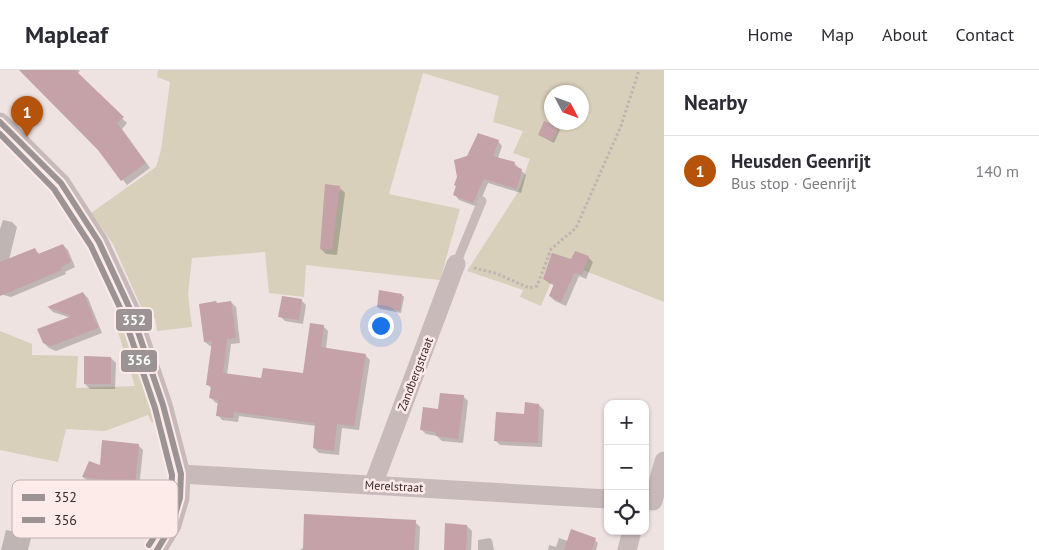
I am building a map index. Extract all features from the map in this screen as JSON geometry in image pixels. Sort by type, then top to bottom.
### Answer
[{"type":"street","points":[[0,122],[61,184],[99,242],[131,311],[163,405],[181,474],[178,505]]},
{"type":"street","name":"Zandbergstraat","points":[[373,485],[456,264]]},
{"type":"street","points":[[654,501],[664,461]]},
{"type":"street","name":"Merelstraat","points":[[181,474],[604,499]]},
{"type":"street","points":[[627,550],[631,535]]},
{"type":"street","points":[[157,550],[164,538]]},
{"type":"lane","points":[[456,264],[482,201]]},
{"type":"path","points":[[456,264],[495,273],[529,288],[537,286],[550,249],[576,228],[621,126],[639,70]]},
{"type":"shaded area","points":[[158,70],[664,70],[664,302],[560,261],[541,306],[520,297],[523,290],[467,271],[518,192],[530,159],[513,153],[523,131],[493,122],[499,96],[423,73],[389,194],[460,209],[440,280],[306,265],[304,297],[269,293],[265,252],[192,258],[188,294],[192,327],[157,331],[155,318],[146,318],[113,244],[91,213],[156,167],[161,150],[170,82],[157,77]]},
{"type":"shaded area","points":[[127,328],[157,421],[152,423],[148,415],[105,431],[66,429],[58,462],[0,450],[0,331],[32,344],[32,355],[78,356],[76,388],[135,386],[118,332]]},
{"type":"building","points":[[19,70],[75,70],[124,117],[117,123],[146,163],[121,181],[98,150]]},
{"type":"building","points":[[544,121],[544,130],[558,130],[552,141],[538,135]]},
{"type":"building","points":[[478,133],[499,140],[493,156],[515,162],[514,166],[522,169],[517,189],[484,179],[473,203],[453,195],[457,177],[454,160],[467,156]]},
{"type":"building","points":[[325,184],[340,186],[332,250],[320,249]]},
{"type":"building","points":[[63,244],[71,262],[61,267],[62,270],[0,296],[0,262],[35,248],[38,254]]},
{"type":"building","points":[[575,251],[589,256],[582,275],[574,273],[561,302],[549,296],[554,284],[543,279],[552,253],[571,259]]},
{"type":"building","points":[[379,290],[402,294],[400,311],[377,307]]},
{"type":"building","points":[[83,292],[98,328],[51,346],[43,343],[37,329],[72,316],[47,307]]},
{"type":"building","points":[[282,296],[302,299],[299,320],[278,317]]},
{"type":"building","points":[[216,301],[217,303],[231,301],[236,338],[227,339],[223,373],[261,378],[263,368],[303,373],[310,323],[324,325],[321,347],[366,354],[354,426],[337,424],[334,451],[313,448],[315,423],[234,412],[233,418],[216,416],[218,400],[209,398],[211,386],[206,385],[212,341],[204,342],[199,304]]},
{"type":"building","points":[[84,356],[111,357],[111,384],[84,384]]},
{"type":"building","points":[[440,393],[464,395],[458,439],[436,436],[436,432],[420,430],[423,407],[438,409]]},
{"type":"building","points":[[525,402],[539,404],[538,443],[494,441],[496,412],[524,414]]},
{"type":"building","points":[[102,440],[139,444],[135,480],[105,480],[82,477],[89,461],[100,465]]},
{"type":"building","points":[[304,514],[416,520],[414,550],[303,550]]},
{"type":"building","points":[[445,523],[467,525],[466,550],[444,550]]},
{"type":"building","points":[[571,529],[596,538],[592,550],[564,550]]},
{"type":"transit line","name":"352","points":[[0,122],[61,183],[99,242],[131,311],[163,405],[181,474],[178,505]]},
{"type":"transit line","name":"356","points":[[0,134],[54,189],[91,246],[123,314],[155,408],[172,480]]},
{"type":"transit line","name":"356","points":[[149,545],[153,538]]},
{"type":"transit line","name":"352","points":[[157,550],[164,538]]},
{"type":"place","name":"Heusden Geenrijt","points":[[27,137]]}]
